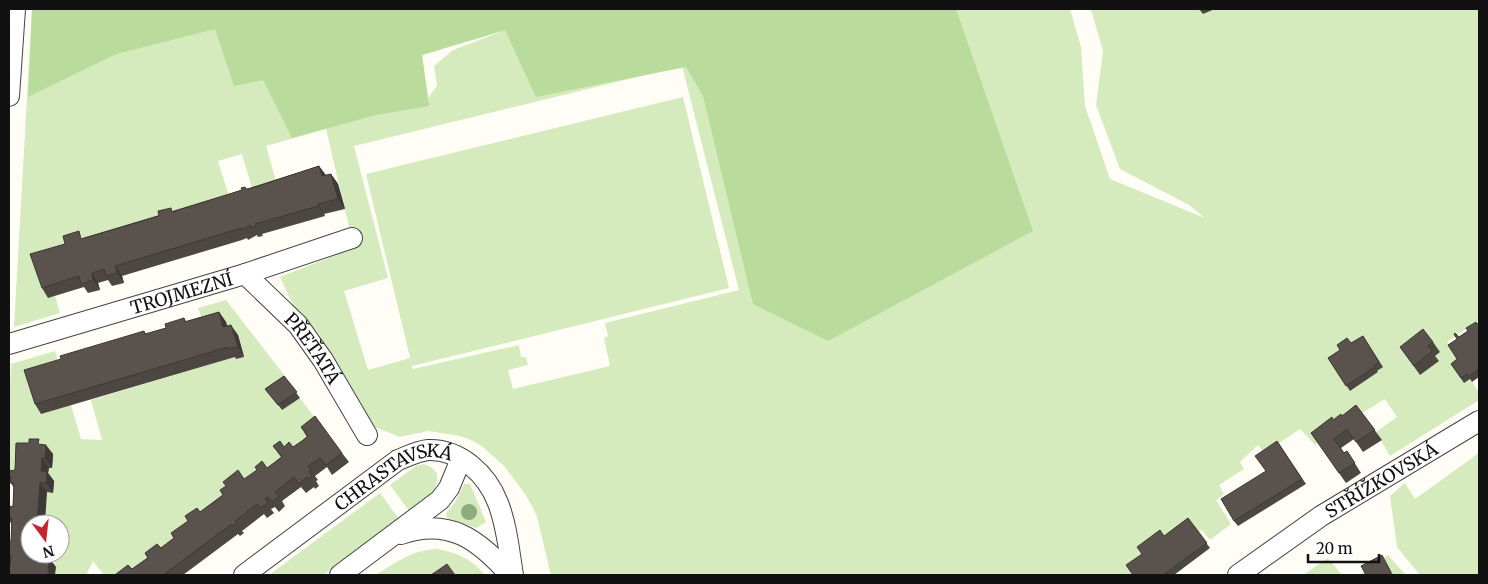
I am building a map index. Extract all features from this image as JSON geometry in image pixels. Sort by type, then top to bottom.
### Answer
[{"type":"street","points":[[9,96],[15,9]]},
{"type":"street","name":"TROJMEZNÍ","points":[[9,344],[246,274],[352,238]]},
{"type":"street","name":"PŘEŤATÁ","points":[[246,274],[298,325],[323,360],[367,434]]},
{"type":"street","name":"STŘÍŽKOVSKÁ","points":[[1238,575],[1321,516],[1479,422]]},
{"type":"street","name":"CHRASTAVSKÁ","points":[[244,575],[398,460],[411,454],[428,450],[453,454],[461,459],[449,488],[440,500],[340,575]]},
{"type":"street","points":[[461,459],[475,469],[488,484],[497,502],[504,521],[511,575]]},
{"type":"street","name":"CHRASTAVSKÁ","points":[[392,537],[411,530],[425,528],[459,533],[474,540],[511,575]]},
{"type":"green space","points":[[32,9],[1070,9],[1081,47],[1085,106],[1110,179],[1205,218],[1189,205],[1120,169],[1096,105],[1103,51],[1091,9],[1201,9],[1203,14],[1215,9],[1479,9],[1479,320],[1447,342],[1479,393],[1479,400],[1390,456],[1376,432],[1397,417],[1385,399],[1339,427],[1315,445],[1300,429],[1264,453],[1258,445],[1240,462],[1244,469],[1219,485],[1224,494],[1216,500],[1231,524],[1210,540],[1202,530],[1145,559],[1130,570],[1133,575],[551,575],[537,517],[525,494],[505,467],[483,447],[460,436],[428,431],[400,437],[370,425],[355,402],[332,354],[317,331],[296,311],[280,277],[354,248],[326,129],[266,146],[279,191],[255,198],[242,154],[218,161],[232,206],[48,298],[55,296],[60,313],[14,327]],"holes":[[[503,31],[453,50],[434,66],[437,86],[428,98],[422,55]],[[682,66],[739,290],[605,323],[608,336],[604,338],[610,366],[513,389],[508,370],[528,365],[526,357],[521,357],[519,345],[413,369],[410,358],[368,370],[344,291],[388,278],[354,146]],[[1341,350],[1378,372],[1350,391]]]},
{"type":"green space","points":[[32,9],[956,9],[1033,231],[828,341],[753,304],[703,96],[686,67],[536,97],[505,30],[422,55],[429,106],[376,115],[292,138],[263,80],[234,86],[215,29],[116,54],[28,97]]},
{"type":"green space","points":[[683,97],[729,288],[412,366],[366,174]]},
{"type":"green space","points":[[226,300],[288,380],[270,394],[281,410],[300,398],[321,426],[288,467],[136,575],[104,575],[93,561],[86,575],[55,575],[55,564],[70,564],[70,514],[46,514],[47,492],[52,492],[47,481],[49,468],[52,467],[52,455],[22,475],[9,474],[11,364],[55,351],[81,439],[102,440],[91,400],[235,357],[244,357],[238,335],[231,337],[226,322],[205,328],[198,308]]},
{"type":"green space","points":[[1479,453],[1479,575],[1420,575],[1397,547],[1390,496],[1405,483],[1415,499]]},
{"type":"green space","points":[[424,464],[431,467],[437,473],[436,487],[429,496],[409,511],[390,485],[416,466]]},
{"type":"green space","points":[[464,484],[470,484],[486,522],[476,528],[447,518],[446,513],[456,501]]},
{"type":"green space","points":[[380,493],[399,519],[323,575],[269,575]]},
{"type":"green space","points":[[436,549],[463,557],[485,575],[376,575],[411,555]]},
{"type":"green space","points":[[1388,555],[1406,575],[1361,575],[1364,570]]},
{"type":"green space","points":[[1328,558],[1342,575],[1303,575]]},
{"type":"building","points":[[319,166],[322,176],[331,174],[338,199],[255,224],[256,226],[251,228],[250,225],[241,230],[241,228],[115,266],[117,273],[106,276],[104,269],[92,273],[93,280],[81,284],[79,276],[42,288],[30,254],[65,244],[63,236],[79,231],[81,239],[159,216],[158,211],[171,208],[172,212],[242,190],[241,188],[249,189]]},
{"type":"building","points":[[219,312],[223,327],[231,325],[238,347],[229,349],[228,347],[35,404],[24,370],[61,359],[60,356],[144,331],[145,334],[166,328],[165,324],[184,318],[185,322]]},
{"type":"building","points":[[1476,322],[1477,324],[1479,323],[1479,369],[1468,377],[1467,374],[1461,378],[1451,364],[1457,359],[1448,345],[1457,339],[1455,333],[1459,337],[1468,331],[1466,328]]},
{"type":"building","points":[[1423,329],[1433,342],[1428,346],[1432,351],[1414,366],[1400,347]]},
{"type":"building","points":[[1363,336],[1379,362],[1375,367],[1346,386],[1328,358],[1340,350],[1337,345],[1347,338],[1351,343]]},
{"type":"building","points":[[284,376],[297,392],[278,405],[265,389]]},
{"type":"building","points":[[1356,405],[1375,430],[1356,442],[1347,429],[1334,439],[1344,453],[1347,451],[1355,463],[1339,473],[1311,433],[1332,417],[1333,420],[1341,414],[1342,416]]},
{"type":"building","points":[[315,416],[342,453],[326,465],[320,458],[308,466],[312,476],[308,479],[307,477],[299,484],[294,477],[275,492],[279,496],[272,502],[268,497],[265,499],[268,503],[261,508],[257,504],[235,521],[237,523],[229,526],[163,575],[116,574],[128,565],[132,569],[148,558],[145,553],[157,544],[161,548],[174,538],[171,533],[188,521],[185,516],[197,508],[200,512],[223,495],[220,490],[226,486],[223,482],[238,470],[244,479],[257,470],[255,467],[262,461],[267,468],[282,457],[273,446],[280,441],[284,447],[289,442],[293,447],[302,441],[308,436],[301,427]]},
{"type":"building","points":[[29,439],[39,439],[38,444],[46,445],[41,471],[47,472],[46,483],[40,482],[38,514],[20,514],[20,564],[49,564],[48,575],[9,575],[11,555],[9,554],[9,541],[11,541],[12,518],[9,518],[9,507],[13,506],[14,483],[10,483],[9,471],[15,470],[16,443],[29,443]]},
{"type":"building","points":[[1277,441],[1302,479],[1234,521],[1221,499],[1266,471],[1255,456]]},
{"type":"building","points":[[1188,518],[1207,543],[1163,575],[1133,575],[1126,565],[1142,554],[1137,547],[1160,530],[1164,536]]},
{"type":"building","points":[[1382,555],[1391,573],[1388,575],[1366,575],[1361,566]]},
{"type":"building","points":[[447,564],[455,575],[431,575]]}]
